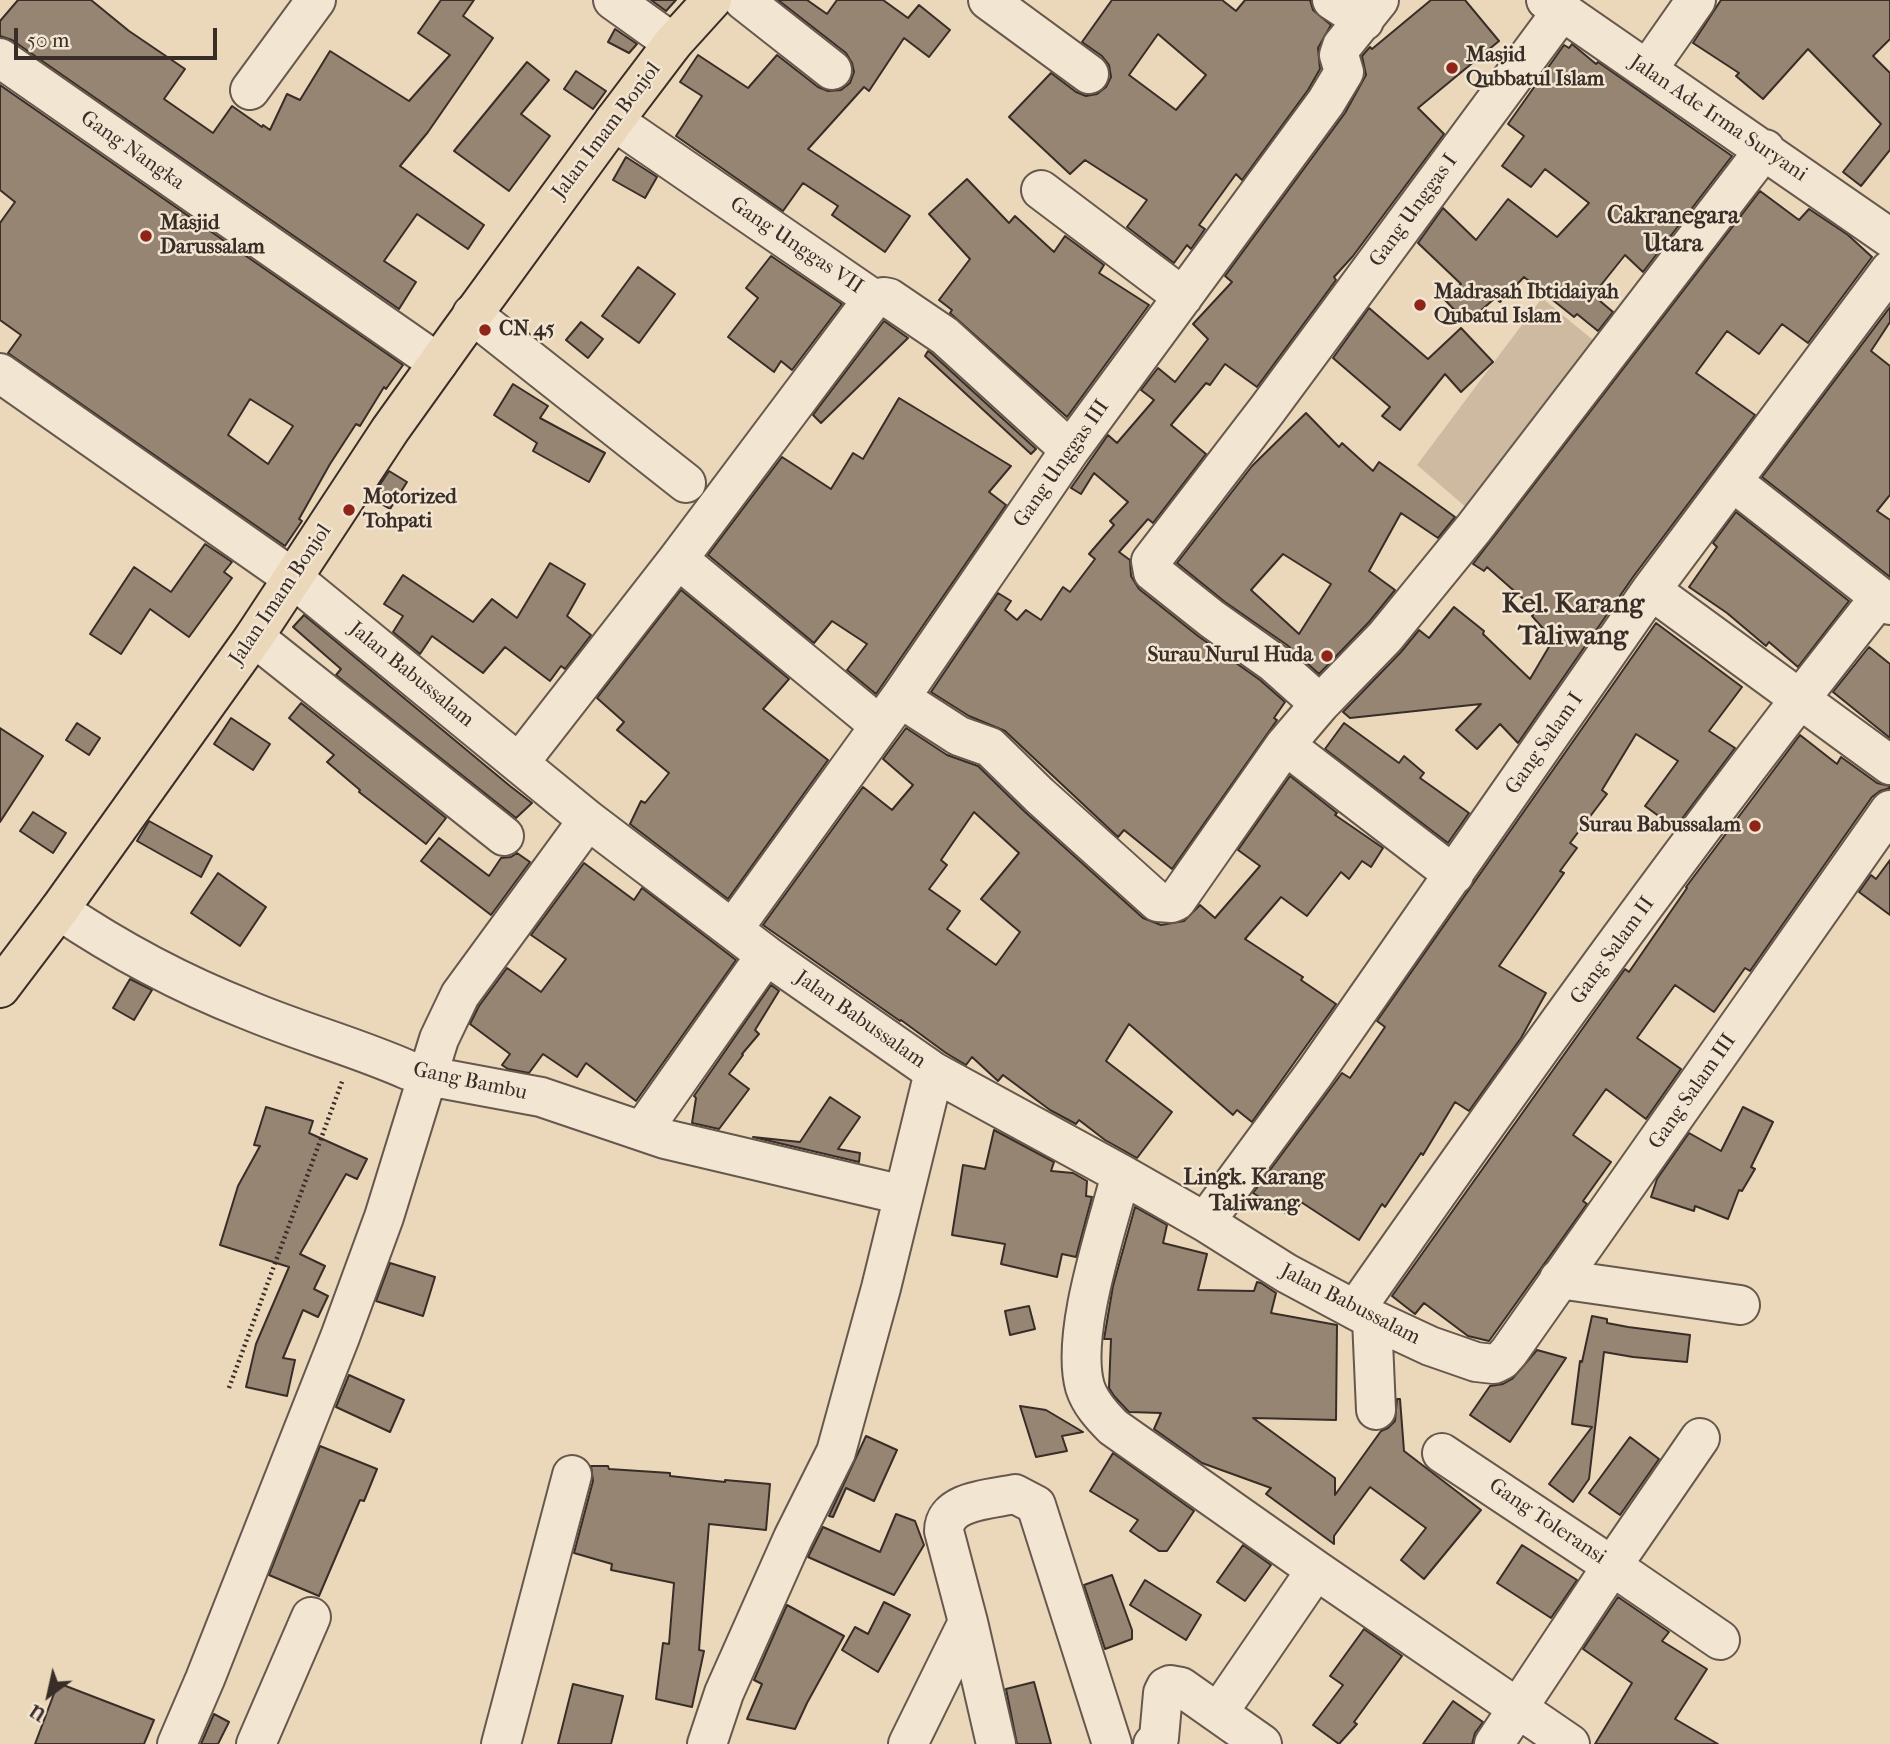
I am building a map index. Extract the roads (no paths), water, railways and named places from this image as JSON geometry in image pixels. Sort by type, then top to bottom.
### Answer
[{"type":"main road","name":"Jalan Imam Bonjol","points":[[0,988],[254,637],[390,430],[472,314],[673,43],[712,0]]},
{"type":"street","points":[[250,90],[316,0]]},
{"type":"street","points":[[613,0],[673,43]]},
{"type":"street","points":[[743,0],[832,70]]},
{"type":"street","points":[[988,0],[1089,74]]},
{"type":"street","points":[[1332,0],[1372,10]]},
{"type":"street","points":[[1647,70],[1696,0]]},
{"type":"street","name":"Jalan Ade Irma Suryani","points":[[1554,6],[1765,149],[1890,238]]},
{"type":"street","name":"Gang Unggas I","points":[[1320,704],[1274,663],[1242,642],[1153,572],[1152,561],[1266,410],[1554,6]]},
{"type":"street","name":"Gang Unggas III","points":[[733,929],[890,711],[1070,450],[1305,133],[1341,80],[1345,68],[1339,55],[1342,46],[1372,10]]},
{"type":"street","name":"Gang Nangka","points":[[0,58],[438,363]]},
{"type":"street","name":"Gang Unggas VII","points":[[614,121],[873,299],[889,298],[945,336],[1070,450]]},
{"type":"street","points":[[678,559],[890,711],[990,747],[1039,796],[1158,902],[1171,903],[1181,897],[1285,745],[1320,704],[1385,637],[1474,528],[1765,149]]},
{"type":"street","points":[[1041,190],[1184,297]]},
{"type":"street","name":"Gang Salam I","points":[[1205,1222],[1314,1074],[1651,590],[1890,270]]},
{"type":"street","points":[[519,763],[678,559],[873,299]]},
{"type":"street","points":[[472,314],[685,483]]},
{"type":"street","name":"Jalan Babussalam","points":[[0,373],[294,579],[588,820],[766,955],[934,1072],[1121,1174],[1286,1273],[1363,1314],[1430,1346],[1488,1364]]},
{"type":"street","points":[[1733,482],[1885,601]]},
{"type":"street","points":[[1651,590],[1890,765]]},
{"type":"street","name":"Gang Salam II","points":[[1363,1314],[1484,1125],[1798,699],[1885,601]]},
{"type":"street","points":[[254,637],[505,836]]},
{"type":"street","points":[[1285,745],[1454,875]]},
{"type":"street","points":[[177,1744],[340,1337],[384,1217],[439,1039],[460,995],[588,820]]},
{"type":"street","name":"Gang Salam III","points":[[1488,1364],[1502,1360],[1509,1352],[1885,829]]},
{"type":"street","name":"Gang Bambu","points":[[59,910],[93,933],[194,987],[268,1018],[428,1076],[541,1097],[665,1139],[903,1195]]},
{"type":"street","points":[[642,1131],[766,955]]},
{"type":"street","points":[[707,1744],[724,1693],[793,1538],[836,1452],[881,1288],[934,1072]]},
{"type":"street","points":[[1121,1174],[1088,1300],[1081,1350],[1086,1388],[1098,1413],[1113,1427],[1316,1570],[1570,1744]]},
{"type":"street","points":[[1559,1279],[1740,1305]]},
{"type":"street","points":[[1363,1314],[1376,1410]]},
{"type":"street","points":[[1700,1438],[1612,1566],[1720,1640]]},
{"type":"street","name":"Gang Toleransi","points":[[1442,1453],[1612,1566],[1494,1744]]},
{"type":"street","points":[[501,1744],[572,1475]]},
{"type":"street","points":[[996,1744],[944,1523],[958,1507],[1015,1494],[1036,1505],[1112,1744]]},
{"type":"street","points":[[1218,1713],[1316,1570]]},
{"type":"street","points":[[256,1744],[311,1617]]},
{"type":"street","points":[[908,1744],[968,1622]]},
{"type":"street","points":[[1153,1744],[1159,1738],[1163,1693],[1170,1685],[1181,1687],[1262,1744]]},
{"type":"place","name":"Masjid Qubbatul Islam","points":[[1452,68]]},
{"type":"place","name":"Masjid Darussalam","points":[[146,236]]},
{"type":"place","name":"Madrasah Ibtidaiyah Qubatul Islam","points":[[1420,305]]},
{"type":"place","name":"CN 45","points":[[485,330]]},
{"type":"place","name":"Motorized Tohpati","points":[[349,510]]},
{"type":"place","name":"Surau Nurul Huda","points":[[1327,656]]},
{"type":"place","name":"Surau Babussalam","points":[[1755,826]]},
{"type":"district","name":"Cakranegara Utara","points":[[1673,231]]},
{"type":"district","name":"Kel. Karang Taliwang","points":[[1573,621]]},
{"type":"district","name":"Lingk. Karang Taliwang","points":[[1254,1191]]}]
